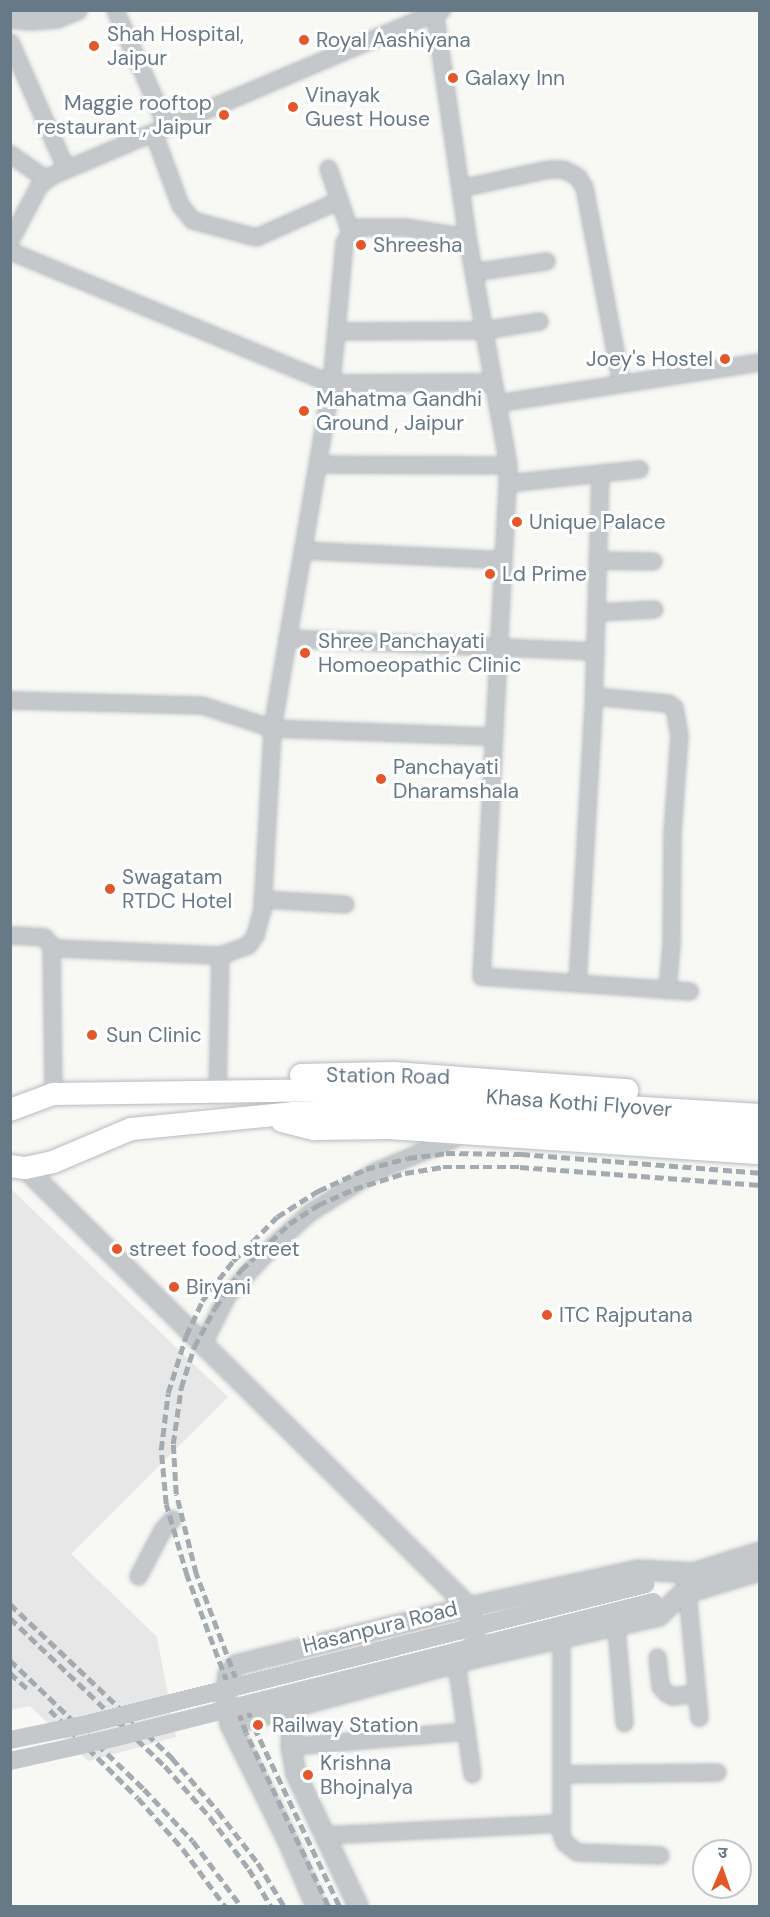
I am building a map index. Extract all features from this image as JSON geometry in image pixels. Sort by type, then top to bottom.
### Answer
[{"type":"main road","name":"Station Road","points":[[14,1102],[49,1096],[255,1092],[294,1075],[393,1073],[759,1100]]},
{"type":"main road","name":"Khasa Kothi Flyover","points":[[255,1092],[386,1091],[759,1115]]},
{"type":"main road","name":"Khasa Kothi Flyover","points":[[257,1115],[362,1110],[759,1136]]},
{"type":"main road","points":[[18,1167],[52,1162],[131,1129],[257,1115],[315,1129],[389,1128],[759,1153]]},
{"type":"street","points":[[10,18],[30,20],[57,18],[77,10]]},
{"type":"street","points":[[115,10],[160,128],[180,205],[192,220],[256,237],[339,200]]},
{"type":"street","points":[[10,240],[39,185],[46,179],[436,11],[467,237],[508,465],[481,976],[689,992]]},
{"type":"street","points":[[10,42],[66,169]]},
{"type":"street","points":[[10,154],[46,179]]},
{"type":"street","points":[[328,168],[350,232]]},
{"type":"street","points":[[460,189],[549,169],[563,169],[577,176],[584,187],[621,383]]},
{"type":"street","points":[[10,936],[44,937],[57,948],[220,955],[248,945],[255,935],[262,898],[272,728],[331,382],[344,243],[350,232],[360,228],[405,227],[467,237]]},
{"type":"street","points":[[10,251],[331,382],[493,382]]},
{"type":"street","points":[[473,272],[546,261]]},
{"type":"street","points":[[337,331],[484,330],[539,321]]},
{"type":"street","points":[[497,403],[759,362]]},
{"type":"street","points":[[317,464],[508,465]]},
{"type":"street","points":[[507,483],[639,469]]},
{"type":"street","points":[[577,983],[594,696],[600,473]]},
{"type":"street","points":[[302,550],[503,560]]},
{"type":"street","points":[[597,560],[653,561]]},
{"type":"street","points":[[596,612],[654,609]]},
{"type":"street","points":[[287,638],[498,645],[595,651]]},
{"type":"street","points":[[594,696],[668,703],[674,707],[679,735],[672,832],[671,944],[667,990]]},
{"type":"street","points":[[10,700],[202,705],[272,728],[494,736]]},
{"type":"street","points":[[262,898],[345,904]]},
{"type":"street","points":[[49,1096],[51,945]]},
{"type":"street","points":[[217,1093],[220,955]]},
{"type":"street","points":[[203,1343],[227,1296],[309,1212],[375,1171],[466,1133]]},
{"type":"street","points":[[18,1167],[203,1343],[469,1607],[466,1731],[472,1774]]},
{"type":"street","points":[[138,1576],[162,1530],[172,1519]]},
{"type":"street","name":"Hasanpura Road","points":[[10,1740],[83,1725],[646,1584],[691,1587],[759,1552]]},
{"type":"street","points":[[316,1906],[230,1724],[225,1695],[228,1675],[236,1665],[451,1611],[638,1570],[691,1587]]},
{"type":"street","points":[[10,1761],[125,1735],[653,1602],[691,1587],[759,1571]]},
{"type":"street","points":[[230,1724],[293,1705],[466,1661],[659,1616],[691,1587]]},
{"type":"street","points":[[691,1587],[699,1717]]},
{"type":"street","points":[[450,1588],[451,1611],[466,1661]]},
{"type":"street","points":[[616,1627],[624,1723]]},
{"type":"street","points":[[561,1640],[561,1823],[564,1842],[576,1852],[660,1856]]},
{"type":"street","points":[[657,1657],[660,1686],[666,1693],[672,1696],[697,1693]]},
{"type":"street","points":[[293,1705],[291,1746],[296,1774],[358,1906]]},
{"type":"street","points":[[291,1746],[466,1731]]},
{"type":"street","points":[[561,1774],[717,1772]]},
{"type":"street","points":[[323,1835],[561,1823]]},
{"type":"shaded area","points":[[10,1188],[228,1397],[71,1554],[157,1637],[176,1737],[88,1761],[30,1706],[11,1710]]},
{"type":"railway","points":[[328,1906],[246,1733],[187,1576],[166,1504],[161,1450],[168,1393],[186,1336],[202,1301],[233,1261],[277,1217],[318,1191],[366,1169],[408,1158],[446,1153],[521,1154],[760,1173]]},
{"type":"railway","points":[[339,1906],[255,1730],[196,1574],[176,1494],[173,1444],[181,1388],[194,1347],[215,1308],[241,1270],[289,1224],[318,1205],[354,1189],[405,1173],[443,1167],[520,1167],[760,1185]]},
{"type":"railway","points":[[10,1604],[172,1758],[218,1811],[258,1863],[284,1906]]},
{"type":"railway","points":[[10,1618],[165,1766],[210,1817],[249,1869],[271,1906]]},
{"type":"railway","points":[[10,1660],[144,1789],[193,1841],[241,1906]]},
{"type":"railway","points":[[10,1673],[28,1689]]},
{"type":"railway","points":[[50,1710],[138,1798],[183,1849],[225,1906]]},
{"type":"place","name":"Royal Aashiyana","points":[[304,40]]},
{"type":"place","name":"Shah Hospital, Jaipur","points":[[94,46]]},
{"type":"place","name":"Galaxy Inn","points":[[453,78]]},
{"type":"place","name":"Vinayak Guest House","points":[[293,107]]},
{"type":"place","name":"Maggie rooftop restaurant , Jaipur","points":[[224,115]]},
{"type":"place","name":"Shreesha","points":[[361,245]]},
{"type":"place","name":"Joey's Hostel","points":[[725,359]]},
{"type":"place","name":"Mahatma Gandhi Ground , Jaipur","points":[[304,411]]},
{"type":"place","name":"Unique Palace","points":[[517,522]]},
{"type":"place","name":"Ld Prime","points":[[490,574]]},
{"type":"place","name":"Shree Panchayati Homoeopathic Clinic","points":[[305,653]]},
{"type":"place","name":"Panchayati Dharamshala","points":[[381,779]]},
{"type":"place","name":"Swagatam RTDC Hotel","points":[[110,889]]},
{"type":"place","name":"Sun Clinic","points":[[92,1035]]},
{"type":"place","name":"street food street","points":[[117,1249]]},
{"type":"place","name":"Biryani","points":[[174,1287]]},
{"type":"place","name":"ITC Rajputana","points":[[547,1315]]},
{"type":"place","name":"Railway Station","points":[[258,1725]]},
{"type":"place","name":"Krishna Bhojnalya","points":[[308,1775]]}]
